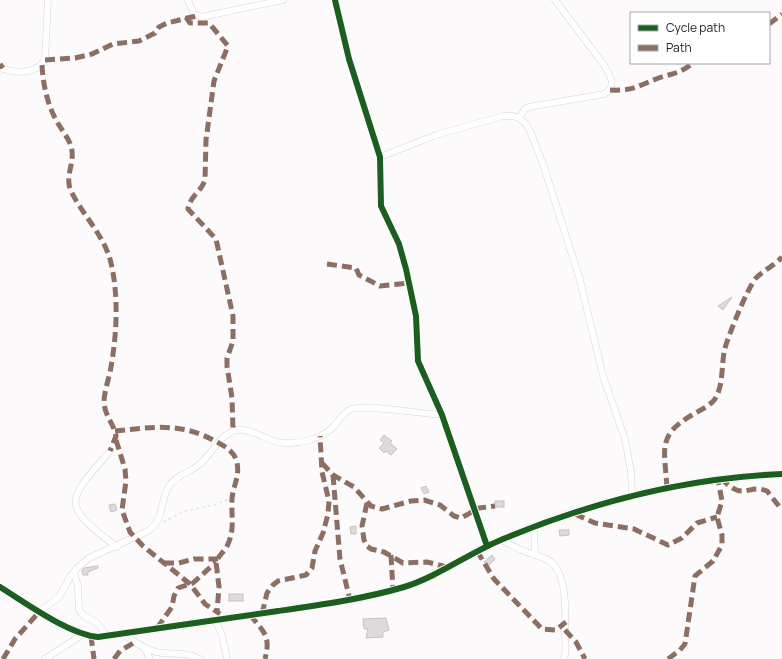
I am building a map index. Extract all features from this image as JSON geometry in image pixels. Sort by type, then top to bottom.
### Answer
[{"type":"street","points":[[0,68],[14,71],[30,71],[37,69],[45,60],[48,0]]},
{"type":"street","points":[[188,0],[194,14],[201,17],[283,0]]},
{"type":"street","points":[[335,0],[349,59],[380,157],[381,206],[399,244],[406,269],[416,316],[418,361],[442,415],[487,546]]},
{"type":"street","points":[[519,118],[525,109],[529,107],[604,94],[610,90],[612,86],[611,76],[604,65],[555,0]]},
{"type":"street","points":[[380,157],[418,141],[503,116],[513,116],[519,118],[530,131],[540,154],[578,273],[603,376],[625,439],[631,472],[632,495]]},
{"type":"street","points":[[39,612],[59,597],[74,572],[90,558],[117,547],[148,531],[156,525],[166,494],[172,482],[202,463],[224,436],[233,430],[249,430],[268,439],[284,443],[320,436],[331,429],[351,409],[365,408],[442,415]]},
{"type":"street","points":[[110,450],[80,485],[76,495],[75,505],[77,512],[85,522],[117,547]]},
{"type":"street","points":[[0,587],[39,612],[83,634],[98,637],[350,600],[393,590],[406,586],[447,568],[487,546],[534,527],[632,495],[721,478],[782,474]]},
{"type":"street","points":[[534,527],[535,555]]},
{"type":"street","points":[[502,540],[554,565],[562,583],[566,622],[566,655],[564,659]]},
{"type":"street","points":[[74,572],[78,586],[78,610],[84,616],[97,623],[106,635]]},
{"type":"street","points":[[215,620],[222,635],[227,659]]},
{"type":"street","points":[[122,633],[154,652],[187,654],[200,659]]},
{"type":"street","points":[[45,659],[83,634]]},
{"type":"street","points":[[144,647],[150,659]]},
{"type":"path","points":[[156,525],[185,511],[214,505],[232,498]]},
{"type":"building","points":[[732,297],[723,310],[718,306]]},
{"type":"building","points":[[384,435],[392,441],[390,443],[397,449],[391,455],[386,451],[384,453],[379,448],[384,443],[380,440]]},
{"type":"building","points":[[426,486],[429,492],[424,494],[421,488]]},
{"type":"building","points":[[495,501],[504,501],[504,507],[495,507]]},
{"type":"building","points":[[115,504],[117,510],[111,512],[109,505]]},
{"type":"building","points":[[356,526],[356,534],[351,534],[350,527]]},
{"type":"building","points":[[559,530],[569,530],[569,535],[560,536]]},
{"type":"building","points":[[492,555],[495,559],[488,566],[484,562]]},
{"type":"building","points":[[98,566],[98,568],[88,572],[88,575],[83,575],[82,570],[84,568]]},
{"type":"building","points":[[229,594],[243,594],[243,601],[229,601]]},
{"type":"building","points":[[386,618],[389,630],[383,632],[383,637],[366,638],[368,629],[364,629],[363,619]]},
{"type":"marked path","points":[[770,23],[782,14]]},
{"type":"marked path","points":[[45,60],[75,58],[92,54],[113,44],[139,41],[155,33],[159,27],[167,23],[196,16]]},
{"type":"marked path","points":[[186,17],[190,23],[209,23],[228,46],[214,81],[206,140],[205,180],[191,201],[188,209],[216,239],[233,316],[233,341],[227,358],[232,398],[233,430]]},
{"type":"marked path","points":[[0,64],[3,68]]},
{"type":"marked path","points":[[610,90],[634,88],[679,72],[692,64]]},
{"type":"marked path","points":[[42,65],[44,86],[50,107],[71,146],[72,158],[69,174],[69,185],[71,191],[102,241],[110,259],[113,272],[116,299],[116,327],[113,354],[104,403],[116,436],[110,451]]},
{"type":"marked path","points":[[667,488],[665,445],[668,437],[681,423],[708,406],[715,399],[720,387],[725,348],[743,301],[756,278],[782,257]]},
{"type":"marked path","points":[[327,264],[356,268],[359,275],[380,286],[409,283]]},
{"type":"marked path","points":[[115,431],[155,427],[191,431],[227,448],[236,459],[238,472],[232,499],[231,533],[227,546],[216,562],[219,587],[217,612]]},
{"type":"marked path","points":[[262,614],[267,593],[273,585],[278,581],[306,575],[312,568],[315,551],[323,533],[328,514],[329,501],[322,472],[320,436]]},
{"type":"marked path","points":[[116,440],[125,469],[126,481],[122,510],[130,532],[143,546],[190,584],[205,604],[220,614]]},
{"type":"marked path","points":[[322,463],[333,475],[354,487],[371,506],[382,509],[411,501],[424,500],[440,505],[454,516],[461,518],[479,508],[495,506]]},
{"type":"marked path","points":[[333,475],[340,559],[350,600]]},
{"type":"marked path","points":[[721,478],[729,485],[740,491],[755,489],[767,491],[782,510]]},
{"type":"marked path","points":[[668,659],[685,644],[695,576],[713,561],[722,545],[722,535],[717,517],[722,501],[718,480]]},
{"type":"marked path","points":[[367,503],[362,526],[364,540],[367,546],[371,549],[384,552],[403,563],[427,562],[447,567]]},
{"type":"marked path","points":[[575,514],[595,523],[634,529],[668,545],[682,538],[697,523],[717,517]]},
{"type":"marked path","points":[[477,551],[494,579],[542,629],[556,630],[566,622]]},
{"type":"marked path","points":[[391,555],[393,590]]},
{"type":"marked path","points":[[164,563],[179,563],[194,559],[218,559]]},
{"type":"marked path","points":[[157,628],[172,607],[174,596],[178,588],[193,583],[216,562]]},
{"type":"marked path","points":[[3,659],[15,639],[39,612]]},
{"type":"marked path","points":[[250,615],[267,639],[265,659]]},
{"type":"marked path","points":[[565,630],[576,642],[585,659]]},
{"type":"marked path","points":[[91,636],[94,659]]},
{"type":"marked path","points":[[114,659],[120,651],[135,642]]},
{"type":"cycle path","points":[[335,0],[349,59],[380,157],[381,206],[399,244],[406,269],[416,316],[418,361],[442,415],[487,546]]},
{"type":"cycle path","points":[[0,587],[61,624],[86,635],[98,637],[233,618],[341,601],[404,587],[429,577],[503,539],[605,503],[640,494],[710,481],[746,476],[782,474]]}]
